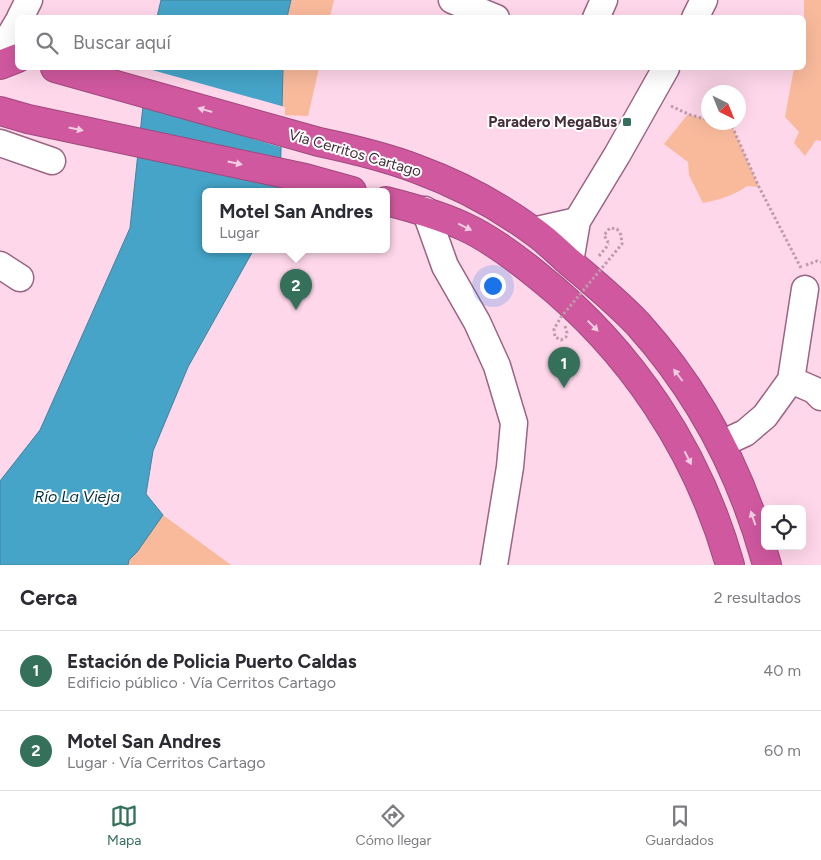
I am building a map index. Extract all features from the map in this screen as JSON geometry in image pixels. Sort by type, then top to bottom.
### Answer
[{"type":"highway","points":[[0,53],[15,57]]},
{"type":"highway","points":[[0,65],[15,59]]},
{"type":"highway","name":"Vía Cerritos Cartago","points":[[62,70],[319,142],[355,149],[418,169],[477,196],[533,231],[612,298],[638,324],[683,382],[721,444],[744,495],[764,556]]},
{"type":"highway","points":[[0,111],[28,119],[305,178],[341,188]]},
{"type":"highway","points":[[390,202],[425,210],[467,228],[497,246],[552,287],[599,331],[653,400],[684,449],[709,502],[734,548],[742,554],[758,552],[764,556]]},
{"type":"highway","points":[[709,502],[730,565]]},
{"type":"street","points":[[22,15],[30,0]]},
{"type":"street","points":[[452,0],[489,15]]},
{"type":"street","points":[[597,15],[604,0]]},
{"type":"street","points":[[696,15],[704,0]]},
{"type":"street","points":[[0,53],[15,27]]},
{"type":"street","points":[[570,262],[578,221],[665,70]]},
{"type":"street","points":[[0,143],[52,161]]},
{"type":"street","points":[[425,210],[445,266],[477,322],[496,366],[514,422],[510,467],[494,565]]},
{"type":"street","points":[[533,231],[578,221]]},
{"type":"street","points":[[721,444],[746,433],[765,416],[791,380],[803,278]]},
{"type":"street","points":[[791,380],[814,390],[821,396]]},
{"type":"path","points":[[650,96],[688,114],[701,118]]},
{"type":"path","points":[[734,130],[758,187],[803,278],[817,261],[821,262]]},
{"type":"path","points":[[565,326],[568,333],[566,337],[561,340],[555,337],[554,329],[561,318],[622,244],[621,235],[617,229],[610,228],[604,235],[609,244]]},
{"type":"shaded area","points":[[291,0],[334,0],[330,15],[288,15]]},
{"type":"shaded area","points":[[804,0],[821,0],[821,141],[816,140],[805,156],[794,143],[799,132],[785,117],[794,70],[806,70],[806,15],[804,15]]},
{"type":"shaded area","points":[[283,70],[319,70],[308,116],[282,115]]},
{"type":"shaded area","points":[[688,114],[701,118],[701,130],[734,130],[759,187],[747,186],[726,197],[703,203],[689,175],[688,162],[664,144]]},
{"type":"shaded area","points":[[163,515],[231,565],[128,565],[128,560]]},
{"type":"water","points":[[161,0],[291,0],[287,15],[157,15]]},
{"type":"water","name":"Río La Vieja","points":[[147,70],[283,70],[280,188],[202,188],[202,253],[252,253],[188,367],[153,451],[146,494],[163,515],[137,552],[129,560],[128,565],[0,565],[0,481],[40,430],[130,228]]},
{"type":"pier","points":[[145,70],[152,70],[285,107],[284,148],[140,106]]},
{"type":"place","name":"Paradero MegaBus","points":[[627,122]]},
{"type":"place","name":"Motel San Andres","points":[[296,310]]},
{"type":"place","name":"Estación de Policia Puerto Caldas","points":[[564,388]]}]
